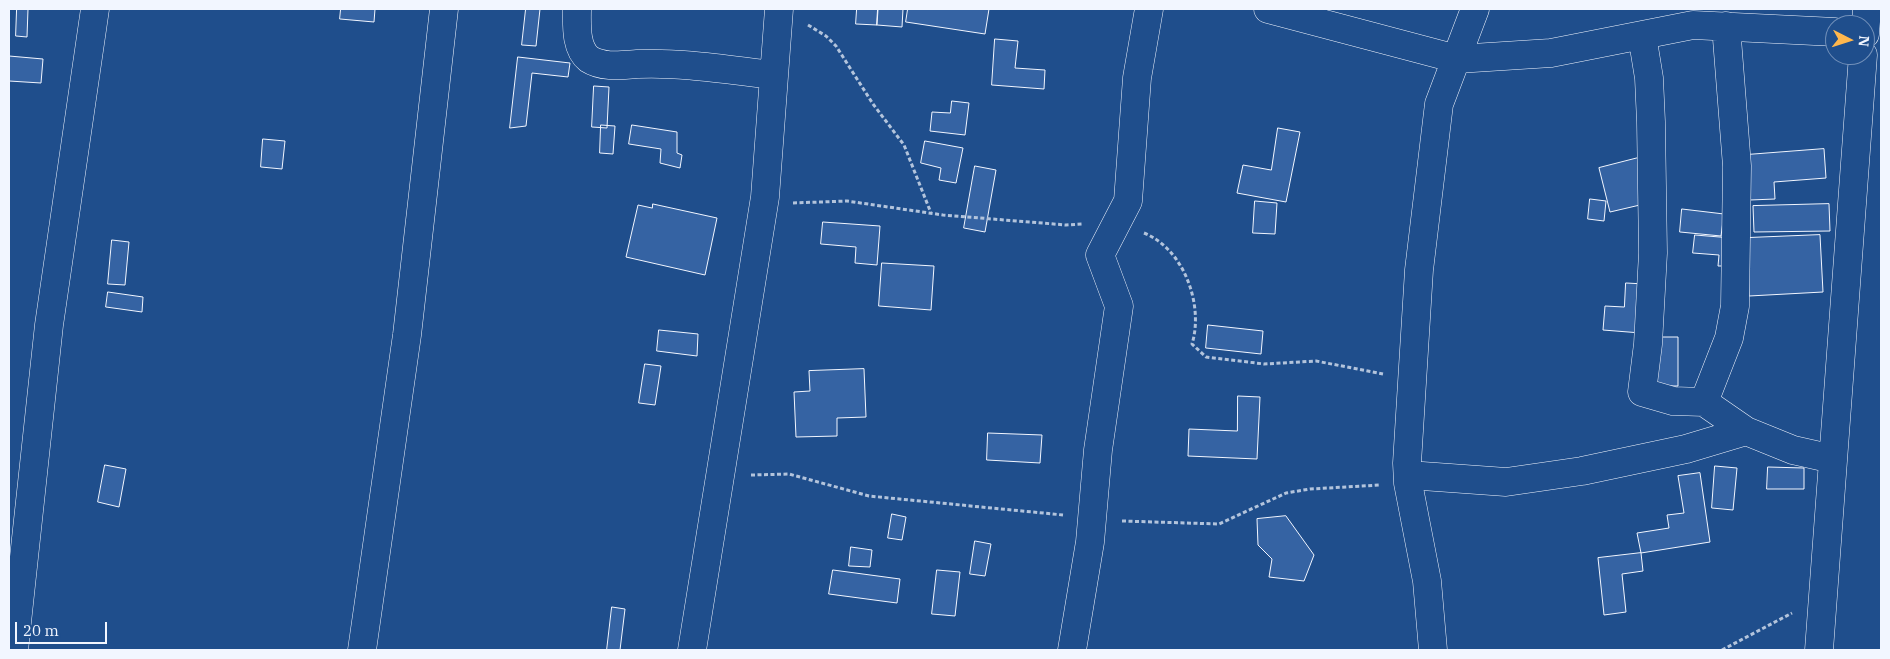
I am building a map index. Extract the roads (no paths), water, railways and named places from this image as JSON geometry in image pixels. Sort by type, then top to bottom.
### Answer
[{"type":"street","points":[[14,650],[49,325],[95,9]]},
{"type":"street","points":[[362,650],[408,334],[444,9]]},
{"type":"street","points":[[577,9],[577,30],[581,49],[588,58],[599,64],[657,63],[774,75]]},
{"type":"street","points":[[1072,650],[1090,542],[1098,450],[1120,306],[1100,255],[1128,201],[1137,78],[1149,9]]},
{"type":"street","points":[[1268,9],[1457,59],[1551,53],[1693,25],[1825,31]]},
{"type":"street","points":[[1434,650],[1427,581],[1408,475],[1419,270],[1439,104],[1475,9]]},
{"type":"street","points":[[692,650],[765,197],[778,13]]},
{"type":"street","points":[[1704,402],[1729,338],[1735,306],[1737,166],[1726,26]]},
{"type":"street","points":[[1642,35],[1648,78],[1651,122],[1653,253],[1648,344],[1642,392],[1673,401],[1704,402],[1746,431],[1793,450],[1833,459]]},
{"type":"street","points":[[1819,650],[1862,65]]},
{"type":"street","points":[[1408,475],[1506,482],[1582,471],[1686,450],[1746,431]]}]
